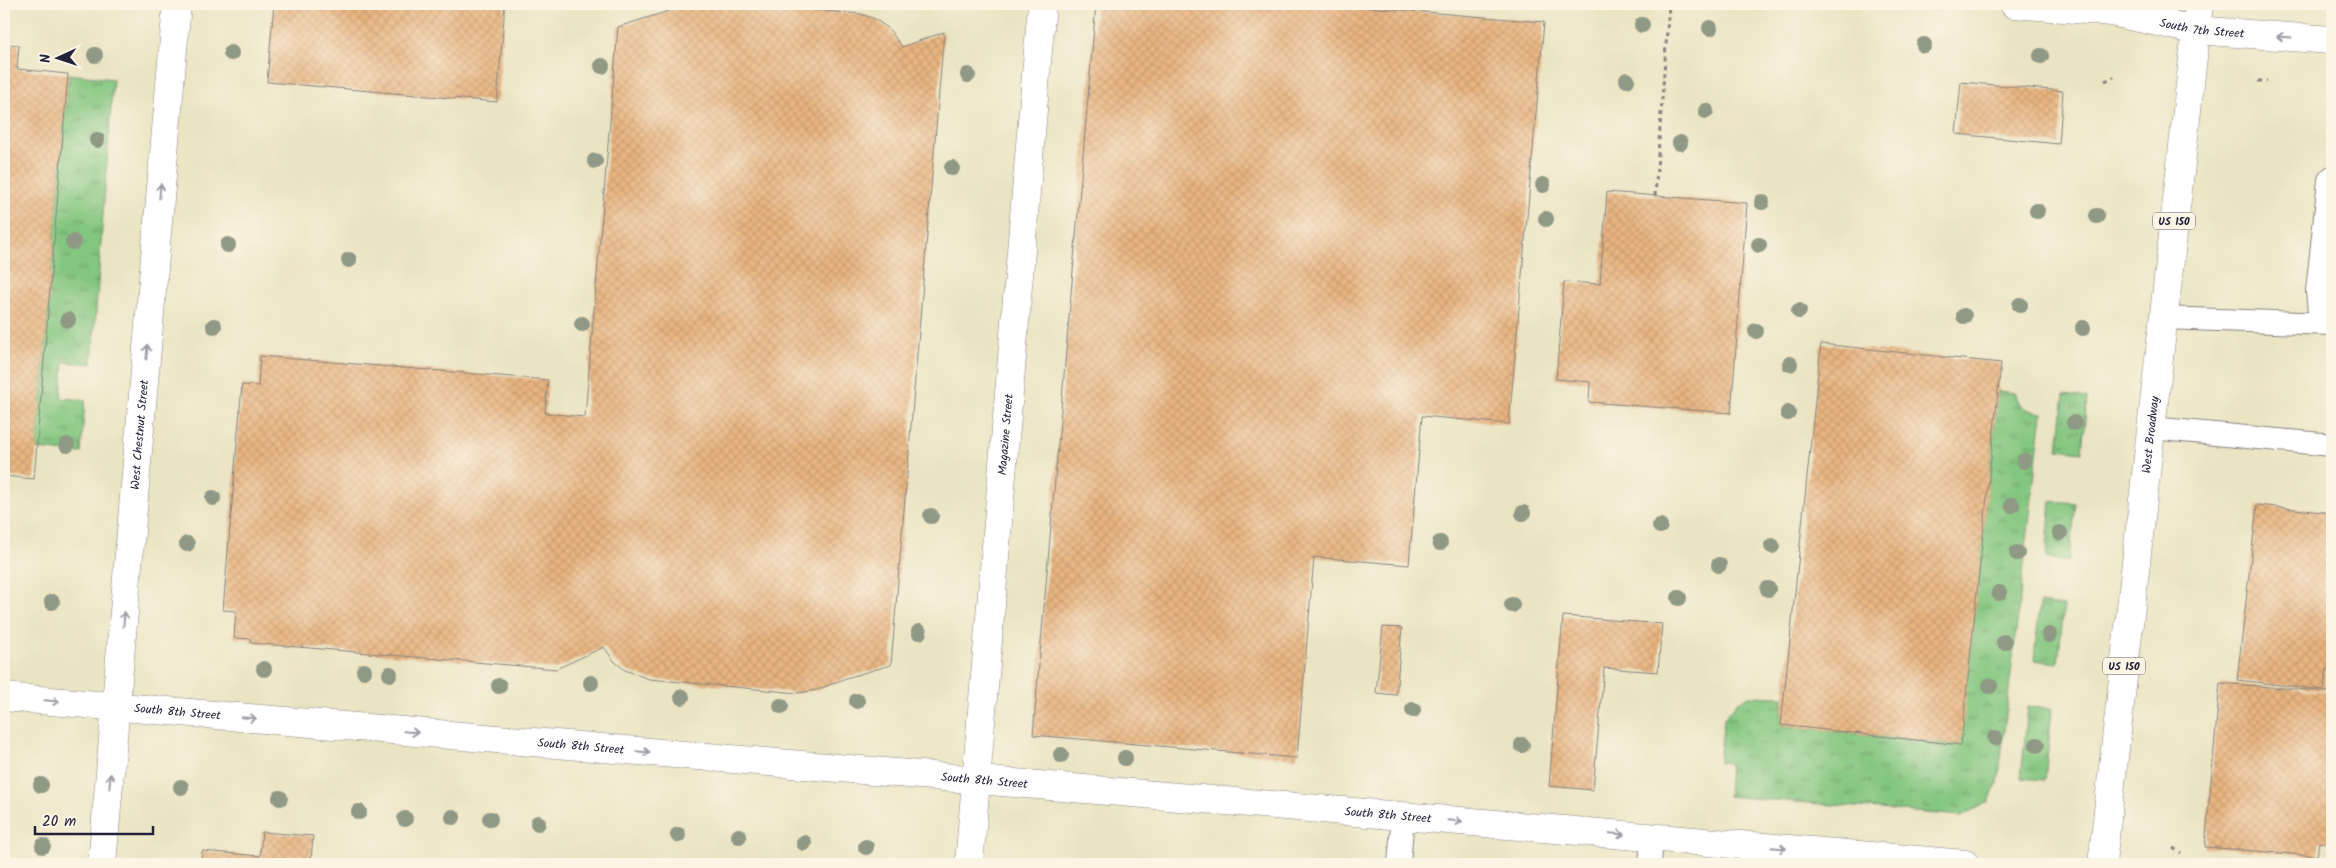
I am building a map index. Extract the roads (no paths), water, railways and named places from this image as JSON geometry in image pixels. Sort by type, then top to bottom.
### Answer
[{"type":"street","name":"West Chestnut Street","points":[[102,864],[177,4]]},
{"type":"street","name":"Magazine Street","points":[[970,864],[1042,4]]},
{"type":"street","name":"South 7th Street","points":[[2014,4],[2111,12],[2195,30],[2332,40]]},
{"type":"street","name":"West Broadway","points":[[2102,864],[2199,4]]},
{"type":"street","name":"South 8th Street","points":[[4,697],[1965,864]]},
{"type":"lane","points":[[2163,318],[2326,324],[2317,291],[2329,180],[2332,177]]},
{"type":"lane","points":[[2151,428],[2332,445]]},
{"type":"lane","points":[[1399,864],[1403,816]]},
{"type":"lane","points":[[1650,864],[1652,838]]}]
